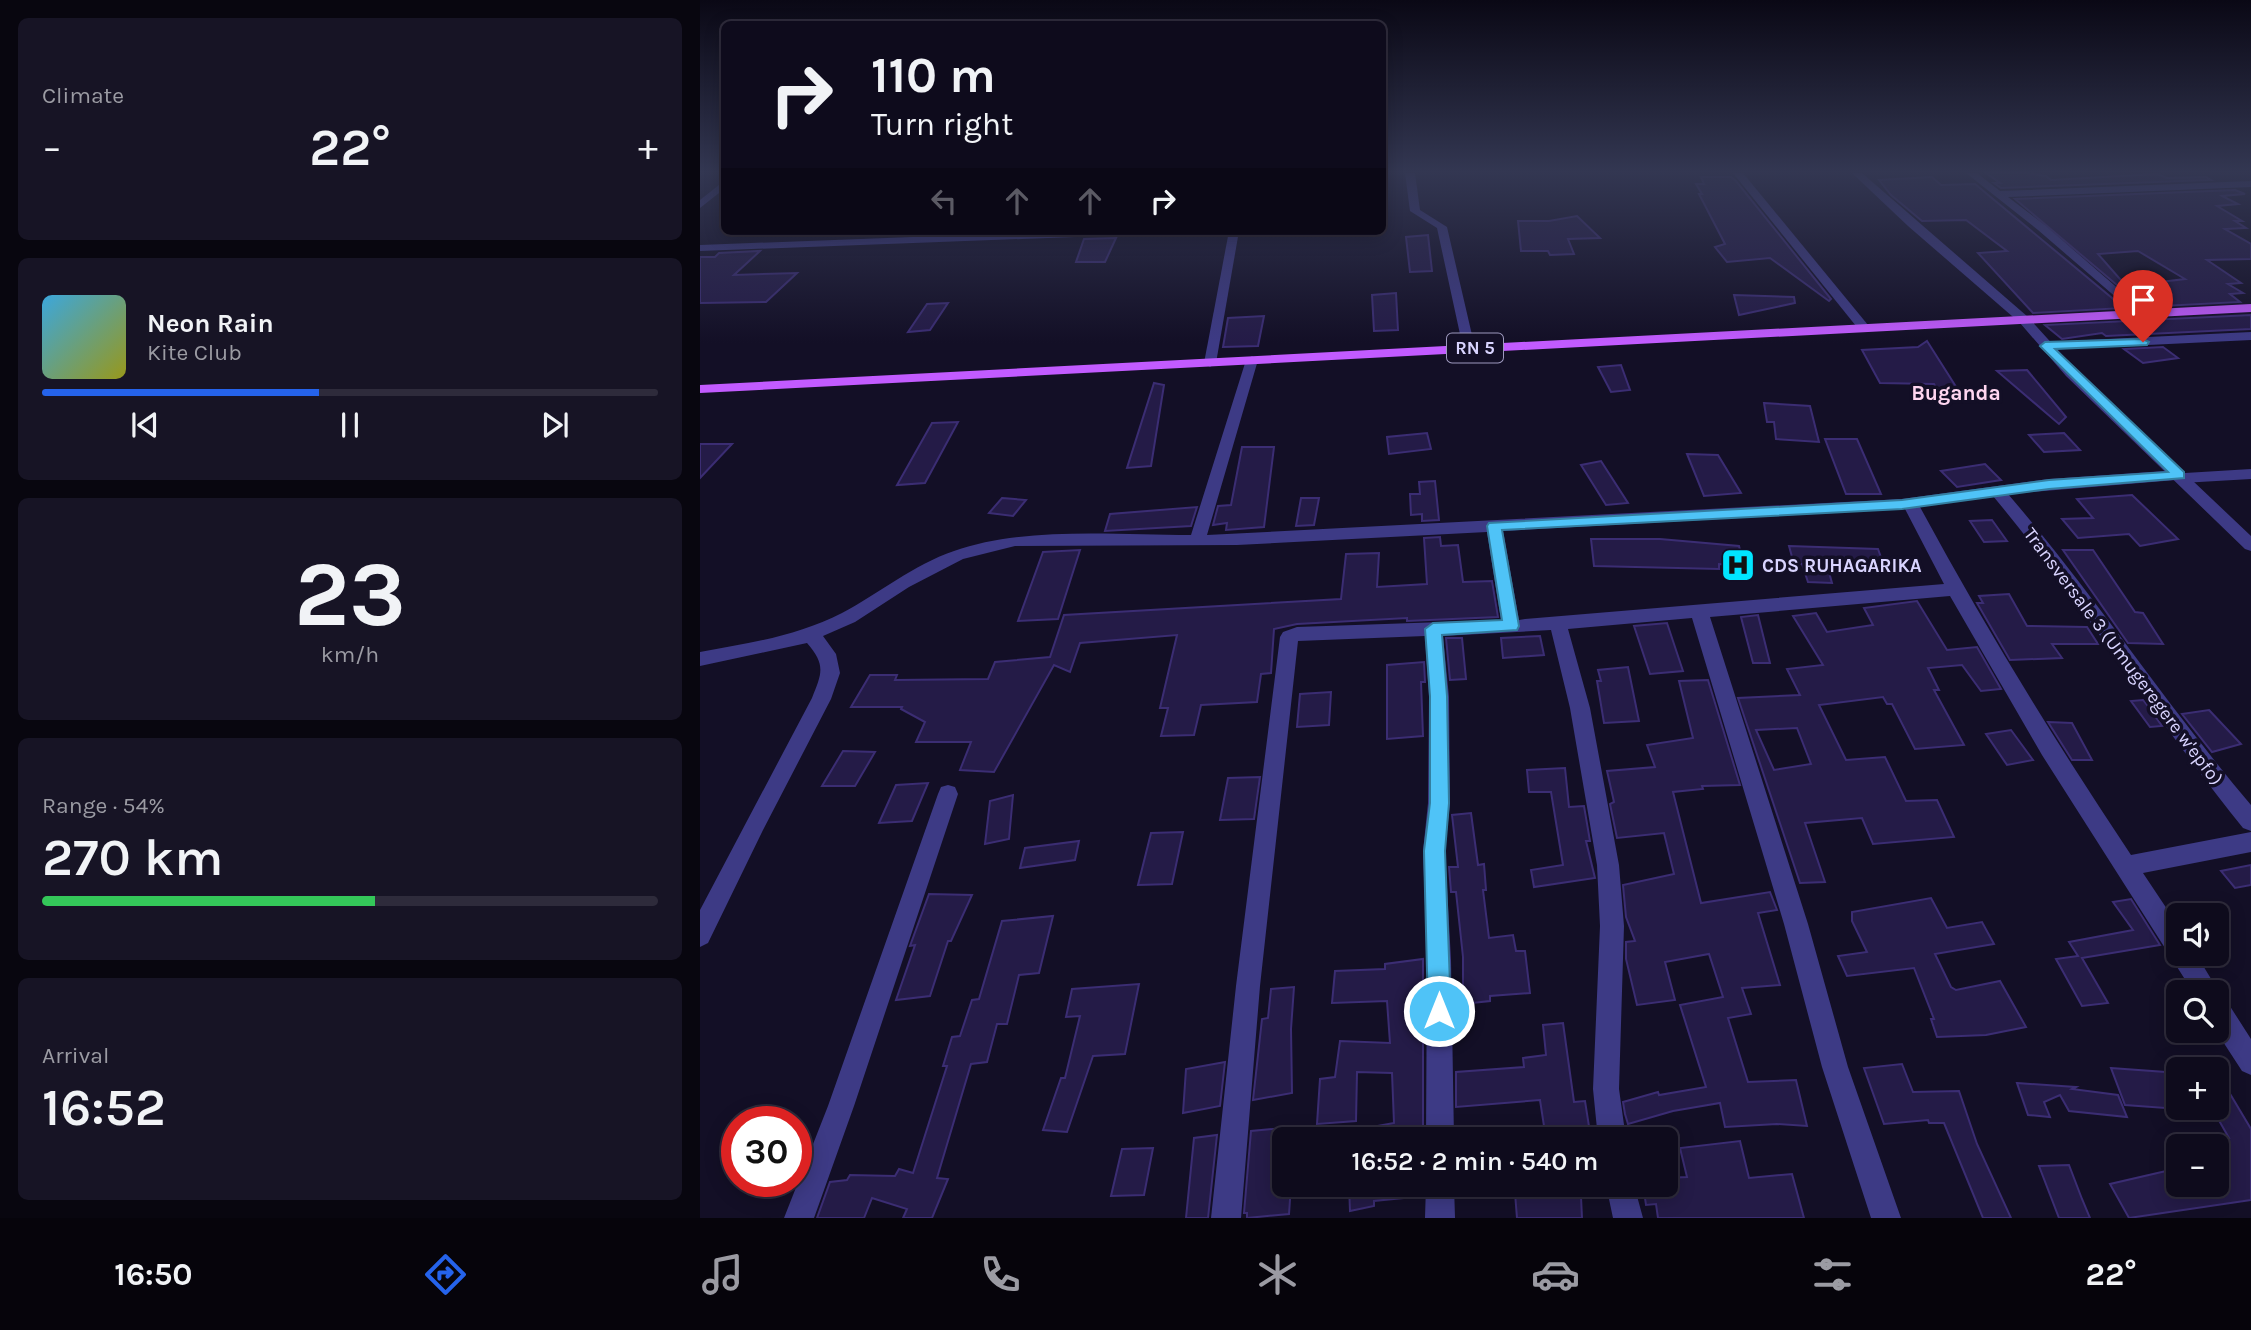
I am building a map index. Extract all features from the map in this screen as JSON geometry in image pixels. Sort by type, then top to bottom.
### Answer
[{"type":"main road","name":"RN 5","points":[[700,389],[2251,308]]},
{"type":"street","points":[[1443,230],[1469,348]]},
{"type":"street","points":[[1784,230],[1864,328]]},
{"type":"street","points":[[1918,230],[2024,320],[2045,346],[2251,545]]},
{"type":"street","points":[[2044,230],[2140,314]]},
{"type":"street","points":[[700,248],[1047,235]]},
{"type":"street","points":[[1210,363],[1233,235]]},
{"type":"street","points":[[2045,346],[2251,336]]},
{"type":"street","points":[[1197,541],[1252,360]]},
{"type":"street","points":[[700,659],[795,641],[849,617],[958,555],[1015,541],[1197,541],[1494,526],[1910,503],[2049,484],[2251,474]]},
{"type":"street","name":"Transversale 3 (Umugeregere w'epfo)","points":[[1997,491],[2036,537],[2193,751],[2251,821]]},
{"type":"street","points":[[1910,503],[1955,589],[2049,749],[2166,928]]},
{"type":"street","points":[[1494,526],[1511,626]]},
{"type":"street","points":[[1226,1218],[1248,986],[1286,684],[1287,641],[1297,634],[1558,623],[1955,589]]},
{"type":"street","points":[[1699,611],[1796,924],[1835,1067],[1886,1218]]},
{"type":"street","points":[[1558,623],[1580,708],[1608,865],[1612,926],[1606,1089],[1611,1127]]},
{"type":"street","points":[[1433,629],[1439,723],[1440,803],[1434,851],[1439,960],[1440,1127]]},
{"type":"street","points":[[700,935],[755,823],[821,699],[831,673],[827,654],[810,635]]},
{"type":"street","points":[[799,1218],[841,1106],[948,794]]},
{"type":"street","points":[[2126,866],[2251,842]]},
{"type":"street","points":[[2229,1028],[2251,1062]]},
{"type":"street","points":[[1440,1197],[1440,1218]]},
{"type":"street","points":[[1623,1197],[1628,1218]]},
{"type":"building","points":[[1519,230],[1591,230],[1600,238],[1568,239],[1574,254],[1550,255],[1548,251],[1521,251]]},
{"type":"building","points":[[1718,230],[1775,230],[1831,299],[1829,301],[1770,258],[1727,262],[1715,247],[1725,244]]},
{"type":"building","points":[[1979,230],[2030,230],[2124,308],[2033,313],[1978,253],[2007,251]]},
{"type":"building","points":[[2052,230],[2226,230],[2251,244],[2251,259],[2207,260],[2241,283],[2228,284],[2243,293],[2230,294],[2240,302],[2143,307]],"holes":[[[2138,251],[2185,279],[2126,286],[2098,254]]]},
{"type":"building","points":[[1428,235],[1432,271],[1410,272],[1406,237]]},
{"type":"building","points":[[1116,238],[1105,262],[1076,262],[1084,239]]},
{"type":"building","points":[[760,251],[734,275],[797,273],[766,302],[700,303],[700,257]]},
{"type":"building","points":[[1396,293],[1398,330],[1374,331],[1372,295]]},
{"type":"building","points":[[1734,295],[1794,297],[1795,303],[1739,315]]},
{"type":"building","points":[[948,303],[930,330],[908,332],[927,304]]},
{"type":"building","points":[[2251,315],[2251,329],[2106,336],[2102,333],[2062,339],[2045,325]]},
{"type":"building","points":[[1264,316],[1258,346],[1223,347],[1228,318]]},
{"type":"building","points":[[1927,341],[1960,393],[1939,393],[1934,384],[1880,383],[1862,350],[1918,347]]},
{"type":"building","points":[[2163,347],[2178,358],[2143,363],[2124,349]]},
{"type":"building","points":[[1621,365],[1630,390],[1611,392],[1598,367]]},
{"type":"building","points":[[2027,370],[2066,417],[2059,424],[1997,371]]},
{"type":"building","points":[[1154,383],[1164,385],[1151,466],[1127,468]]},
{"type":"building","points":[[1764,403],[1810,406],[1819,442],[1776,439],[1774,422],[1767,422]]},
{"type":"building","points":[[958,422],[925,483],[897,485],[932,423]]},
{"type":"building","points":[[1427,433],[1431,449],[1389,454],[1387,437]]},
{"type":"building","points":[[2064,433],[2080,450],[2044,452],[2029,435]]},
{"type":"building","points":[[1825,439],[1857,439],[1881,494],[1846,494]]},
{"type":"building","points":[[700,444],[732,444],[700,478]]},
{"type":"building","points":[[1242,447],[1274,447],[1264,527],[1226,530],[1227,523],[1213,525],[1218,506],[1231,505]]},
{"type":"building","points":[[1687,454],[1718,455],[1741,493],[1704,496]]},
{"type":"building","points":[[1601,461],[1628,503],[1606,505],[1581,465]]},
{"type":"building","points":[[1985,464],[2001,480],[1957,487],[1941,471]]},
{"type":"building","points":[[1435,481],[1439,520],[1422,521],[1422,514],[1411,515],[1410,494],[1420,494],[1419,482]]},
{"type":"building","points":[[2132,495],[2178,539],[2140,546],[2129,534],[2078,538],[2062,519],[2093,518],[2077,499]]},
{"type":"building","points":[[1002,498],[1026,500],[1013,516],[989,513]]},
{"type":"building","points":[[1301,498],[1319,498],[1314,525],[1296,526]]},
{"type":"building","points":[[1197,507],[1191,526],[1105,531],[1110,514]]},
{"type":"building","points":[[1992,520],[2007,541],[1984,542],[1970,521]]},
{"type":"building","points":[[1440,537],[1441,546],[1458,545],[1463,582],[1492,581],[1498,617],[1407,621],[1407,618],[1297,624],[1274,629],[1271,673],[1261,674],[1257,702],[1201,705],[1194,735],[1161,736],[1168,708],[1160,708],[1177,635],[1080,643],[1070,672],[1054,665],[994,772],[960,770],[971,742],[916,742],[925,722],[901,709],[902,707],[851,707],[870,675],[897,675],[895,680],[988,679],[995,662],[1050,657],[1064,615],[1341,599],[1346,554],[1379,553],[1377,587],[1427,584],[1424,538]]},
{"type":"building","points":[[1591,539],[1660,539],[1739,546],[1744,566],[1719,564],[1719,569],[1594,566]]},
{"type":"building","points":[[1789,546],[1878,549],[1885,569],[1827,565],[1832,583],[1808,582],[1802,564],[1794,564]]},
{"type":"building","points":[[1080,550],[1058,619],[1018,621],[1043,552]]},
{"type":"building","points":[[2063,550],[2093,550],[2135,612],[2143,613],[2163,644],[2128,643]]},
{"type":"building","points":[[2009,594],[2027,626],[2087,627],[2098,644],[2052,644],[2062,658],[2010,660],[1977,603],[1983,603],[1979,596]]},
{"type":"building","points":[[1917,601],[1947,650],[1977,647],[2001,689],[1981,691],[1962,665],[1928,668],[1939,690],[1934,690],[1964,745],[1915,749],[1892,704],[1887,704],[1883,697],[1819,705],[1846,760],[1885,757],[1906,801],[1937,800],[1954,837],[1873,844],[1862,818],[1805,823],[1825,882],[1800,883],[1738,698],[1800,695],[1787,669],[1823,665],[1793,616],[1816,613],[1827,632],[1873,625],[1864,608]],"holes":[[[1797,728],[1811,764],[1774,770],[1756,730]]]},
{"type":"building","points":[[1758,615],[1770,663],[1753,663],[1741,617]]},
{"type":"building","points":[[1667,623],[1683,671],[1650,674],[1634,626]]},
{"type":"building","points":[[1540,636],[1544,655],[1503,658],[1501,638]]},
{"type":"building","points":[[1446,638],[1462,638],[1466,679],[1450,680]]},
{"type":"building","points":[[1424,662],[1425,682],[1421,682],[1423,736],[1387,739],[1387,665]]},
{"type":"building","points":[[1628,667],[1639,721],[1604,723],[1597,681],[1601,681],[1598,670]]},
{"type":"building","points":[[1708,680],[1740,785],[1702,786],[1703,789],[1673,792],[1701,903],[1770,892],[1777,910],[1758,913],[1780,985],[1742,988],[1751,1014],[1728,1018],[1748,1082],[1796,1080],[1807,1126],[1777,1124],[1725,1127],[1720,1103],[1673,1111],[1628,1124],[1625,1114],[1623,1102],[1658,1092],[1659,1095],[1706,1087],[1680,1005],[1723,997],[1709,954],[1665,962],[1675,1000],[1637,1005],[1626,959],[1626,942],[1635,941],[1626,917],[1623,885],[1674,874],[1664,833],[1617,838],[1610,804],[1614,802],[1607,771],[1655,767],[1647,745],[1693,738],[1679,681]]},
{"type":"building","points":[[1331,692],[1329,725],[1297,727],[1300,694]]},
{"type":"building","points":[[2143,700],[2162,726],[2150,727],[2131,701]]},
{"type":"building","points":[[2209,710],[2241,744],[2212,752],[2182,714]]},
{"type":"building","points":[[2048,722],[2072,723],[2092,760],[2072,760]]},
{"type":"building","points":[[2011,730],[2033,760],[2007,765],[1986,734]]},
{"type":"building","points":[[843,751],[875,752],[855,786],[822,786]]},
{"type":"building","points":[[1565,768],[1569,807],[1584,806],[1590,841],[1586,841],[1595,878],[1534,887],[1531,870],[1563,865],[1551,792],[1529,792],[1527,770]]},
{"type":"building","points":[[1260,777],[1254,819],[1220,820],[1228,778]]},
{"type":"building","points":[[928,783],[912,821],[879,823],[896,785]]},
{"type":"building","points":[[1013,795],[1009,839],[985,844],[990,801]]},
{"type":"building","points":[[1471,813],[1478,865],[1484,864],[1486,890],[1483,890],[1489,938],[1513,935],[1516,951],[1525,951],[1530,993],[1490,996],[1490,1001],[1463,1004],[1463,957],[1456,892],[1451,892],[1449,867],[1458,867],[1452,815]]},
{"type":"building","points":[[1183,832],[1172,884],[1138,885],[1151,833]]},
{"type":"building","points":[[1079,841],[1075,860],[1020,868],[1025,848]]},
{"type":"building","points":[[2251,865],[2251,885],[2235,888],[2221,871]]},
{"type":"building","points":[[929,894],[972,895],[951,941],[948,941],[930,996],[896,1000],[915,945],[910,946]]},
{"type":"building","points":[[1931,898],[1947,928],[1982,922],[1994,944],[1935,954],[1951,987],[1956,990],[2000,981],[2026,1027],[1986,1035],[1937,1037],[1931,1019],[1934,1019],[1914,968],[1847,976],[1838,956],[1867,952],[1852,921],[1852,912]]},
{"type":"building","points":[[2131,899],[2160,945],[2082,958],[2108,1003],[2082,1006],[2056,959],[2078,956],[2069,942],[2133,930],[2113,902]]},
{"type":"building","points":[[1053,916],[1039,973],[1019,975],[1007,1024],[997,1024],[987,1062],[971,1064],[937,1178],[948,1179],[932,1218],[903,1218],[907,1209],[872,1198],[864,1218],[817,1218],[830,1182],[847,1180],[850,1175],[895,1176],[899,1169],[913,1173],[947,1066],[943,1066],[952,1037],[960,1036],[972,1000],[979,999],[1002,921]]},
{"type":"building","points":[[1423,959],[1423,1127],[1372,1127],[1394,1123],[1392,1073],[1357,1072],[1356,1121],[1317,1124],[1320,1079],[1335,1077],[1340,1041],[1390,1043],[1387,1001],[1332,1003],[1335,971],[1385,969],[1385,964]]},
{"type":"building","points":[[1139,984],[1125,1054],[1093,1056],[1067,1132],[1043,1130],[1061,1078],[1065,1078],[1080,1016],[1066,1017],[1072,989]]},
{"type":"building","points":[[1294,987],[1291,1029],[1292,1093],[1253,1100],[1262,1019],[1268,1018],[1271,989]]},
{"type":"building","points":[[1563,1023],[1574,1102],[1585,1101],[1589,1127],[1544,1127],[1540,1100],[1456,1107],[1456,1072],[1524,1067],[1523,1058],[1546,1055],[1543,1025]]},
{"type":"building","points":[[1225,1062],[1220,1106],[1183,1113],[1186,1069]]},
{"type":"building","points":[[1902,1064],[1913,1092],[1959,1091],[1977,1144],[2011,1218],[1983,1218],[1944,1123],[1929,1123],[1928,1120],[1884,1124],[1864,1068]]},
{"type":"building","points":[[2111,1068],[2166,1072],[2166,1108],[2125,1105]]},
{"type":"building","points":[[2017,1083],[2076,1087],[2072,1089],[2118,1095],[2127,1117],[2069,1111],[2060,1095],[2044,1102],[2050,1117],[2028,1115]]},
{"type":"building","points":[[2229,1092],[2251,1129],[2251,1200],[2129,1218],[2110,1184],[2166,1171],[2166,1197],[2229,1197],[2229,1134],[2219,1120],[2229,1120]]},
{"type":"building","points":[[1272,1129],[1272,1197],[1290,1197],[1289,1214],[1247,1218],[1247,1213],[1244,1213],[1251,1131]]},
{"type":"building","points":[[1217,1135],[1208,1218],[1186,1218],[1194,1138]]},
{"type":"building","points":[[1740,1141],[1749,1178],[1792,1174],[1804,1218],[1658,1218],[1656,1204],[1646,1205],[1645,1197],[1678,1197],[1678,1177],[1687,1177],[1680,1148]]},
{"type":"building","points":[[1153,1148],[1144,1195],[1111,1196],[1122,1149]]},
{"type":"building","points":[[2069,1165],[2090,1218],[2059,1218],[2039,1166]]},
{"type":"building","points":[[1349,1197],[1413,1197],[1374,1201],[1374,1206],[1350,1211]]},
{"type":"building","points":[[1515,1197],[1581,1197],[1582,1218],[1517,1218]]},
{"type":"place","name":"CDS RUHAGARIKA","points":[[1738,565]]},
{"type":"district","name":"Buganda","points":[[1956,393]]},
{"type":"route","points":[[1439,1011],[1434,851],[1440,803],[1438,696],[1433,629],[1511,626],[1494,526],[1902,504],[2049,484],[2179,475],[2045,346],[2143,342]]}]
